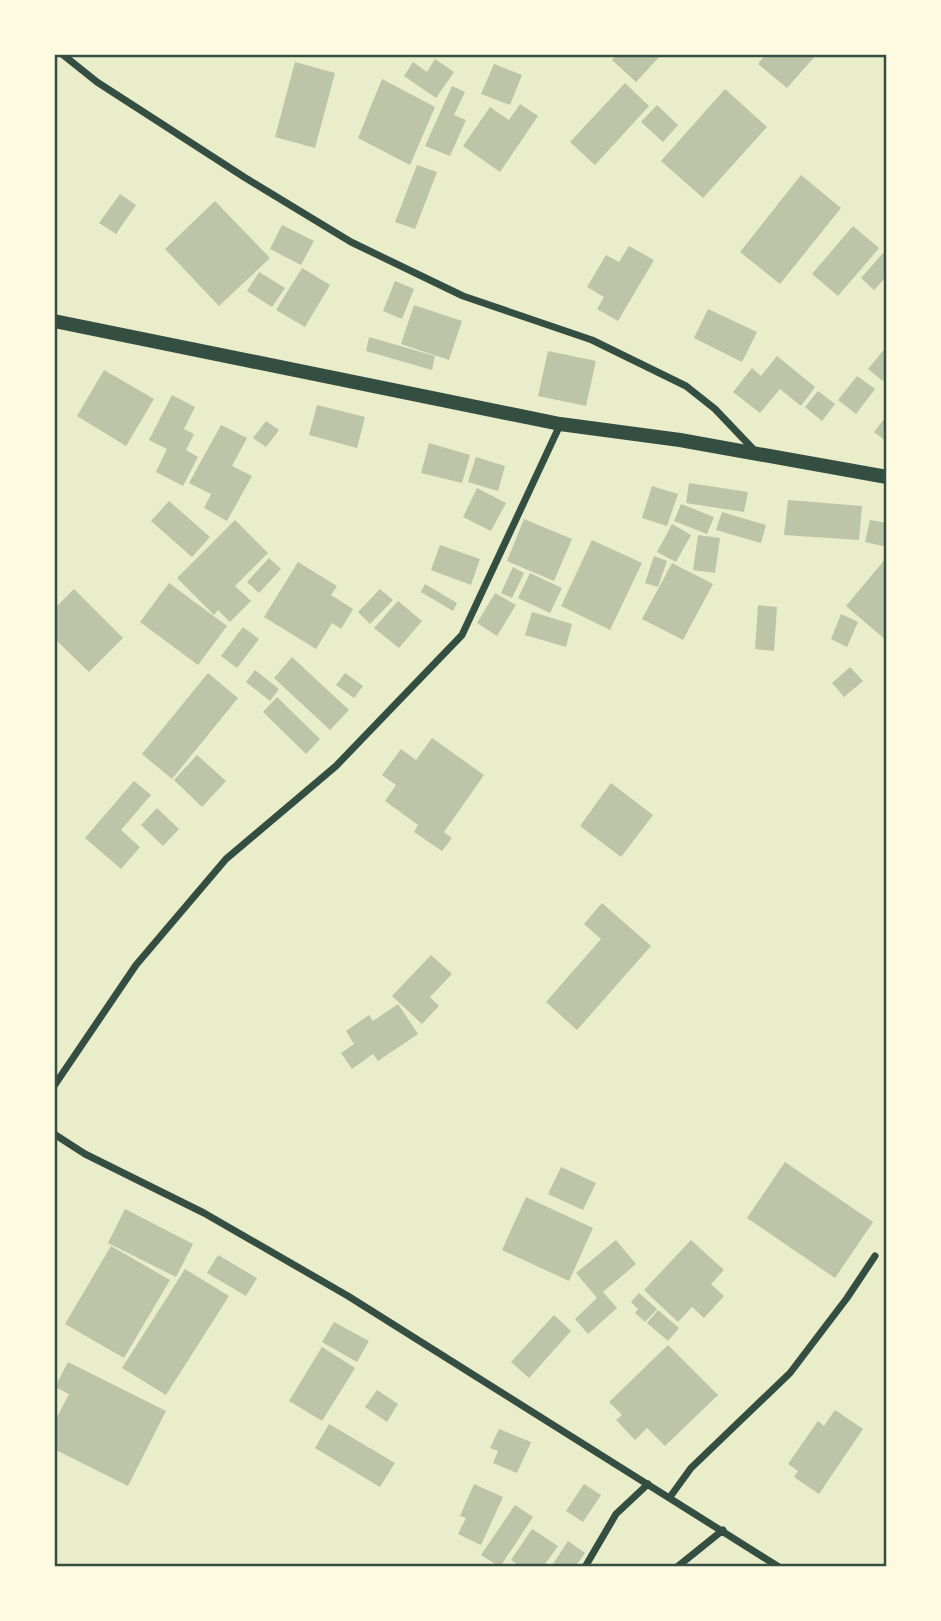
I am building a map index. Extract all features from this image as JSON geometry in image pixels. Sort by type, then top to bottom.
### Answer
[{"type":"main road","points":[[54,321],[560,424],[887,477]]},
{"type":"street","points":[[62,54],[120,97],[351,242],[463,296],[592,340],[686,386],[715,409],[757,454]]},
{"type":"street","points":[[54,1086],[136,965],[226,859],[336,766],[462,635],[560,424]]},
{"type":"street","points":[[54,1134],[85,1154],[204,1213],[348,1296],[779,1567]]},
{"type":"street","points":[[670,1497],[691,1468],[790,1373],[848,1298],[875,1256]]},
{"type":"street","points":[[585,1567],[617,1514],[648,1484]]},
{"type":"street","points":[[677,1567],[723,1530]]},
{"type":"building","points":[[617,54],[662,54],[636,82],[612,60]]},
{"type":"building","points":[[766,54],[817,54],[787,88],[758,64]]},
{"type":"building","points":[[435,59],[454,72],[436,98],[404,76],[413,62],[427,72]]},
{"type":"building","points":[[295,62],[335,73],[315,148],[275,137]]},
{"type":"building","points":[[494,64],[522,75],[510,105],[481,94]]},
{"type":"building","points":[[382,79],[435,107],[410,165],[358,138]]},
{"type":"building","points":[[625,83],[649,106],[595,165],[570,142]]},
{"type":"building","points":[[452,86],[465,92],[454,115],[466,120],[450,156],[425,146]]},
{"type":"building","points":[[725,89],[767,127],[703,198],[661,161]]},
{"type":"building","points":[[520,104],[538,116],[500,172],[463,146],[490,107],[509,120]]},
{"type":"building","points":[[657,105],[678,125],[663,142],[641,122]]},
{"type":"building","points":[[417,165],[437,172],[415,229],[395,222]]},
{"type":"building","points":[[801,175],[841,208],[780,284],[740,252]]},
{"type":"building","points":[[120,194],[136,205],[116,234],[99,223]]},
{"type":"building","points":[[215,201],[270,258],[219,306],[165,249]]},
{"type":"building","points":[[282,225],[314,241],[301,265],[270,249]]},
{"type":"building","points":[[853,226],[879,248],[838,296],[812,274]]},
{"type":"building","points":[[629,246],[654,260],[618,321],[597,309],[604,297],[587,287],[606,255],[619,262]]},
{"type":"building","points":[[883,253],[887,256],[887,276],[874,290],[861,278]]},
{"type":"building","points":[[302,268],[330,285],[305,327],[276,310]]},
{"type":"building","points":[[259,272],[285,288],[272,307],[247,291]]},
{"type":"building","points":[[395,281],[414,289],[402,319],[383,311]]},
{"type":"building","points":[[414,305],[462,321],[449,360],[401,344]]},
{"type":"building","points":[[708,309],[757,332],[742,362],[694,338]]},
{"type":"building","points":[[369,337],[435,356],[432,370],[366,351]]},
{"type":"building","points":[[887,346],[887,377],[883,381],[868,369]]},
{"type":"building","points":[[548,351],[596,361],[586,406],[538,396]]},
{"type":"building","points":[[777,356],[815,387],[801,406],[780,389],[760,413],[733,392],[752,368],[761,376]]},
{"type":"building","points":[[104,370],[154,399],[126,446],[77,416]]},
{"type":"building","points":[[857,376],[875,389],[856,414],[838,400]]},
{"type":"building","points":[[818,391],[835,404],[822,421],[805,407]]},
{"type":"building","points":[[172,395],[195,407],[184,429],[194,434],[186,450],[198,457],[183,486],[156,472],[167,449],[149,440]]},
{"type":"building","points":[[317,405],[365,417],[357,448],[309,435]]},
{"type":"building","points":[[887,415],[887,442],[874,432]]},
{"type":"building","points":[[266,421],[279,430],[266,447],[253,438]]},
{"type":"building","points":[[221,425],[247,438],[232,466],[252,476],[227,521],[204,508],[211,494],[189,483]]},
{"type":"building","points":[[429,443],[470,455],[462,483],[421,473]]},
{"type":"building","points":[[476,457],[505,466],[498,491],[468,482]]},
{"type":"building","points":[[689,483],[748,492],[744,512],[686,503]]},
{"type":"building","points":[[652,486],[678,494],[667,526],[642,518]]},
{"type":"building","points":[[477,488],[506,503],[491,531],[463,517]]},
{"type":"building","points":[[788,500],[862,506],[859,540],[784,535]]},
{"type":"building","points":[[169,501],[210,537],[192,557],[151,521]]},
{"type":"building","points":[[681,504],[714,517],[707,534],[674,521]]},
{"type":"building","points":[[722,512],[766,525],[761,543],[716,530]]},
{"type":"building","points":[[524,519],[572,539],[554,581],[507,561]]},
{"type":"building","points":[[235,520],[268,553],[235,586],[251,601],[230,622],[218,610],[214,615],[177,578]]},
{"type":"building","points":[[870,520],[887,523],[887,547],[865,542]]},
{"type":"building","points":[[672,524],[691,535],[676,562],[657,552]]},
{"type":"building","points":[[698,535],[720,538],[715,573],[693,570]]},
{"type":"building","points":[[592,540],[642,563],[610,630],[561,606]]},
{"type":"building","points":[[440,545],[480,559],[471,585],[431,570]]},
{"type":"building","points":[[654,556],[667,561],[658,587],[645,583]]},
{"type":"building","points":[[887,557],[887,641],[846,606]]},
{"type":"building","points":[[269,558],[281,569],[259,593],[247,582]]},
{"type":"building","points":[[298,562],[337,586],[331,595],[353,609],[341,629],[332,623],[316,649],[264,617]]},
{"type":"building","points":[[672,563],[713,584],[683,640],[642,619]]},
{"type":"building","points":[[513,567],[524,573],[512,598],[501,593]]},
{"type":"building","points":[[530,573],[562,588],[550,613],[518,598]]},
{"type":"building","points":[[169,583],[227,626],[198,665],[140,622]]},
{"type":"building","points":[[425,584],[457,603],[453,611],[421,592]]},
{"type":"building","points":[[74,589],[123,638],[89,672],[54,638],[54,609]]},
{"type":"building","points":[[380,589],[393,600],[370,624],[358,612]]},
{"type":"building","points":[[495,593],[516,605],[497,636],[477,623]]},
{"type":"building","points":[[398,601],[422,621],[399,648],[374,628]]},
{"type":"building","points":[[758,605],[777,607],[774,651],[755,649]]},
{"type":"building","points":[[532,612],[572,624],[566,647],[525,635]]},
{"type":"building","points":[[841,614],[858,622],[847,647],[831,639]]},
{"type":"building","points":[[243,627],[259,639],[237,668],[221,656]]},
{"type":"building","points":[[292,657],[349,710],[330,730],[274,678]]},
{"type":"building","points":[[850,667],[863,681],[844,697],[832,683]]},
{"type":"building","points":[[255,670],[279,689],[270,701],[246,682]]},
{"type":"building","points":[[208,673],[238,698],[172,779],[142,754]]},
{"type":"building","points":[[345,673],[363,686],[354,698],[336,685]]},
{"type":"building","points":[[277,697],[320,739],[306,754],[263,712]]},
{"type":"building","points":[[432,738],[484,775],[444,832],[452,838],[442,851],[414,832],[418,825],[385,801],[396,785],[382,775],[401,749],[416,760]]},
{"type":"building","points":[[197,755],[226,781],[202,807],[174,780]]},
{"type":"building","points":[[134,781],[151,795],[121,830],[140,847],[121,869],[85,838]]},
{"type":"building","points":[[611,783],[653,815],[621,857],[580,826]]},
{"type":"building","points":[[157,808],[179,829],[163,846],[141,825]]},
{"type":"building","points":[[602,903],[651,946],[577,1030],[546,1002],[601,939],[584,924]]},
{"type":"building","points":[[431,955],[452,974],[430,997],[439,1006],[422,1024],[392,996]]},
{"type":"building","points":[[398,1004],[418,1034],[378,1061],[373,1054],[352,1069],[341,1053],[354,1044],[346,1031],[369,1015],[373,1021]]},
{"type":"building","points":[[785,1162],[873,1222],[835,1278],[747,1218]]},
{"type":"building","points":[[561,1167],[596,1183],[583,1210],[548,1194]]},
{"type":"building","points":[[526,1197],[593,1228],[569,1281],[502,1250]]},
{"type":"building","points":[[125,1209],[193,1244],[176,1277],[108,1243]]},
{"type":"building","points":[[616,1240],[636,1264],[603,1292],[617,1308],[588,1334],[575,1319],[597,1298],[576,1273]]},
{"type":"building","points":[[691,1240],[724,1270],[711,1284],[724,1296],[704,1318],[692,1307],[678,1322],[644,1290]]},
{"type":"building","points":[[111,1246],[170,1280],[124,1358],[65,1324]]},
{"type":"building","points":[[218,1255],[257,1278],[246,1296],[207,1273]]},
{"type":"building","points":[[185,1269],[229,1296],[166,1395],[122,1368]]},
{"type":"building","points":[[639,1293],[657,1309],[645,1322],[635,1313],[638,1309],[631,1302]]},
{"type":"building","points":[[658,1310],[679,1328],[668,1341],[647,1323]]},
{"type":"building","points":[[554,1315],[571,1331],[529,1378],[511,1362]]},
{"type":"building","points":[[334,1322],[369,1341],[357,1362],[322,1342]]},
{"type":"building","points":[[668,1345],[718,1395],[665,1446],[647,1428],[635,1440],[616,1420],[622,1415],[609,1402]]},
{"type":"building","points":[[322,1347],[355,1368],[322,1421],[289,1401]]},
{"type":"building","points":[[68,1362],[166,1411],[128,1486],[54,1449],[54,1423],[69,1394],[55,1387]]},
{"type":"building","points":[[377,1390],[398,1404],[387,1422],[365,1407]]},
{"type":"building","points":[[835,1410],[863,1429],[819,1494],[794,1477],[798,1471],[788,1464],[818,1421],[824,1426]]},
{"type":"building","points":[[329,1424],[395,1463],[380,1487],[315,1448]]},
{"type":"building","points":[[499,1429],[531,1442],[517,1473],[493,1463],[498,1451],[490,1448]]},
{"type":"building","points":[[474,1484],[503,1497],[481,1545],[458,1534],[466,1518],[460,1516]]},
{"type":"building","points":[[584,1484],[601,1495],[583,1522],[566,1511]]},
{"type":"building","points":[[515,1505],[533,1517],[500,1567],[481,1555]]},
{"type":"building","points":[[532,1529],[558,1546],[543,1567],[521,1567],[511,1560]]},
{"type":"building","points":[[568,1541],[585,1553],[575,1567],[551,1567]]}]
